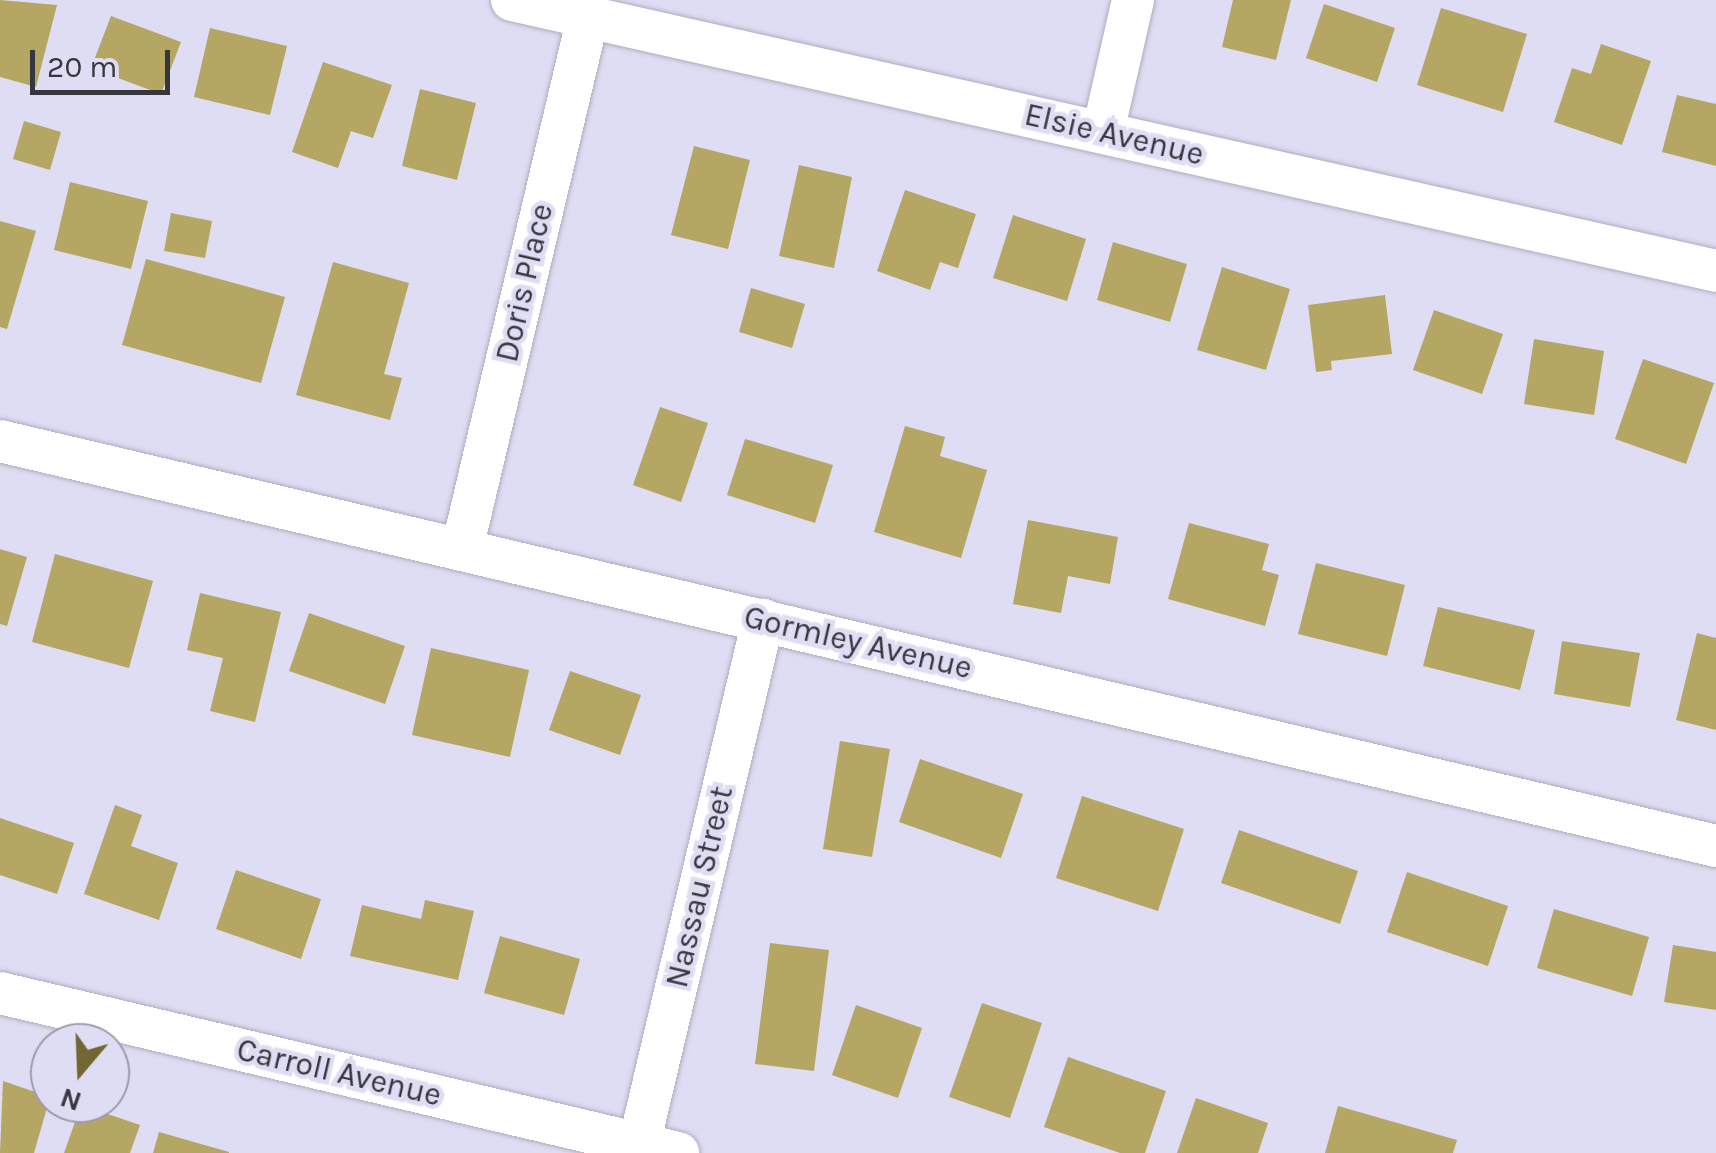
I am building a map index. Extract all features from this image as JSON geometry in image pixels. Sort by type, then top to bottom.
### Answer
[{"type":"street","name":"Elsie Avenue","points":[[512,0],[1716,271]]},
{"type":"street","points":[[1104,132],[1133,0]]},
{"type":"street","name":"Doris Place","points":[[462,549],[588,17]]},
{"type":"street","name":"Gormley Avenue","points":[[0,441],[1716,846]]},
{"type":"street","name":"Nassau Street","points":[[651,1150],[763,620]]},
{"type":"street","name":"Carroll Avenue","points":[[0,993],[651,1150]]},
{"type":"building","points":[[0,0],[57,5],[36,87],[0,77]]},
{"type":"building","points":[[1233,0],[1291,0],[1276,60],[1222,47]]},
{"type":"building","points":[[1324,4],[1395,28],[1377,82],[1306,58]]},
{"type":"building","points":[[1441,8],[1527,34],[1503,112],[1417,85]]},
{"type":"building","points":[[111,16],[181,42],[161,94],[91,68]]},
{"type":"building","points":[[210,28],[287,46],[270,115],[194,97]]},
{"type":"building","points":[[1601,44],[1651,61],[1622,145],[1554,122],[1572,68],[1591,74]]},
{"type":"building","points":[[323,62],[392,85],[373,138],[351,131],[338,168],[292,152]]},
{"type":"building","points":[[420,89],[476,103],[457,180],[402,166]]},
{"type":"building","points":[[1677,95],[1716,104],[1716,166],[1662,152]]},
{"type":"building","points":[[24,121],[61,132],[50,170],[13,159]]},
{"type":"building","points":[[694,146],[750,160],[728,249],[671,235]]},
{"type":"building","points":[[799,165],[852,177],[834,268],[779,256]]},
{"type":"building","points":[[70,182],[148,201],[131,269],[54,250]]},
{"type":"building","points":[[905,190],[976,214],[958,268],[940,262],[930,290],[877,271]]},
{"type":"building","points":[[171,213],[212,221],[205,258],[164,251]]},
{"type":"building","points":[[1013,215],[1086,239],[1067,301],[993,278]]},
{"type":"building","points":[[0,221],[36,231],[7,329],[0,327]]},
{"type":"building","points":[[1113,242],[1187,264],[1170,322],[1097,300]]},
{"type":"building","points":[[146,259],[285,297],[261,383],[122,345]]},
{"type":"building","points":[[333,262],[409,283],[384,374],[402,378],[390,420],[296,395]]},
{"type":"building","points":[[1222,267],[1290,289],[1266,370],[1197,350]]},
{"type":"building","points":[[751,288],[805,304],[792,348],[739,332]]},
{"type":"building","points":[[1385,295],[1392,354],[1331,361],[1332,370],[1316,372],[1308,305]]},
{"type":"building","points":[[1434,310],[1503,334],[1482,394],[1413,370]]},
{"type":"building","points":[[1534,339],[1604,351],[1594,415],[1524,404]]},
{"type":"building","points":[[1643,359],[1714,383],[1686,464],[1615,439]]},
{"type":"building","points":[[660,407],[708,423],[681,502],[633,485]]},
{"type":"building","points":[[905,426],[945,437],[940,456],[987,470],[961,558],[874,532]]},
{"type":"building","points":[[745,439],[833,465],[815,523],[727,495]]},
{"type":"building","points":[[1028,520],[1118,537],[1110,584],[1068,576],[1061,613],[1013,604]]},
{"type":"building","points":[[1189,523],[1269,544],[1262,570],[1279,575],[1265,626],[1168,599]]},
{"type":"building","points":[[0,549],[27,557],[7,626],[0,624]]},
{"type":"building","points":[[55,554],[153,581],[129,668],[32,642]]},
{"type":"building","points":[[1316,563],[1405,585],[1387,656],[1298,634]]},
{"type":"building","points":[[200,593],[281,612],[255,722],[210,711],[223,658],[187,650]]},
{"type":"building","points":[[1438,607],[1535,630],[1520,690],[1423,666]]},
{"type":"building","points":[[309,613],[405,646],[385,704],[289,671]]},
{"type":"building","points":[[1697,633],[1716,638],[1716,730],[1676,720]]},
{"type":"building","points":[[1562,641],[1640,653],[1630,707],[1554,694]]},
{"type":"building","points":[[431,648],[529,670],[510,757],[412,735]]},
{"type":"building","points":[[570,671],[641,695],[620,755],[549,730]]},
{"type":"building","points":[[840,741],[890,749],[872,857],[823,849]]},
{"type":"building","points":[[920,759],[1023,794],[1001,858],[899,822]]},
{"type":"building","points":[[1082,796],[1184,829],[1158,911],[1056,878]]},
{"type":"building","points":[[115,805],[142,815],[131,846],[178,863],[159,920],[84,894]]},
{"type":"building","points":[[0,818],[74,843],[57,894],[0,875]]},
{"type":"building","points":[[1239,830],[1358,871],[1340,924],[1221,883]]},
{"type":"building","points":[[236,870],[321,899],[301,959],[216,929]]},
{"type":"building","points":[[1407,872],[1508,906],[1488,966],[1387,932]]},
{"type":"building","points":[[425,900],[474,911],[458,980],[350,956],[362,905],[421,919]]},
{"type":"building","points":[[1554,909],[1649,937],[1632,996],[1537,968]]},
{"type":"building","points":[[500,936],[580,959],[564,1015],[484,993]]},
{"type":"building","points":[[770,943],[829,950],[814,1071],[755,1064]]},
{"type":"building","points":[[1673,945],[1716,952],[1716,1010],[1664,1002]]},
{"type":"building","points":[[982,1003],[1042,1023],[1010,1118],[949,1097]]},
{"type":"building","points":[[856,1005],[922,1028],[898,1098],[832,1075]]},
{"type":"building","points":[[1068,1057],[1166,1091],[1145,1153],[1120,1153],[1044,1127]]},
{"type":"building","points":[[3,1081],[30,1090],[30,1123],[43,1123],[34,1153],[0,1153]]},
{"type":"building","points":[[1196,1098],[1268,1123],[1258,1153],[1177,1153]]},
{"type":"building","points":[[1338,1106],[1457,1140],[1453,1153],[1325,1153]]},
{"type":"building","points":[[130,1122],[140,1125],[130,1153],[64,1153],[75,1123]]},
{"type":"building","points":[[159,1132],[229,1152],[229,1153],[153,1153]]}]
